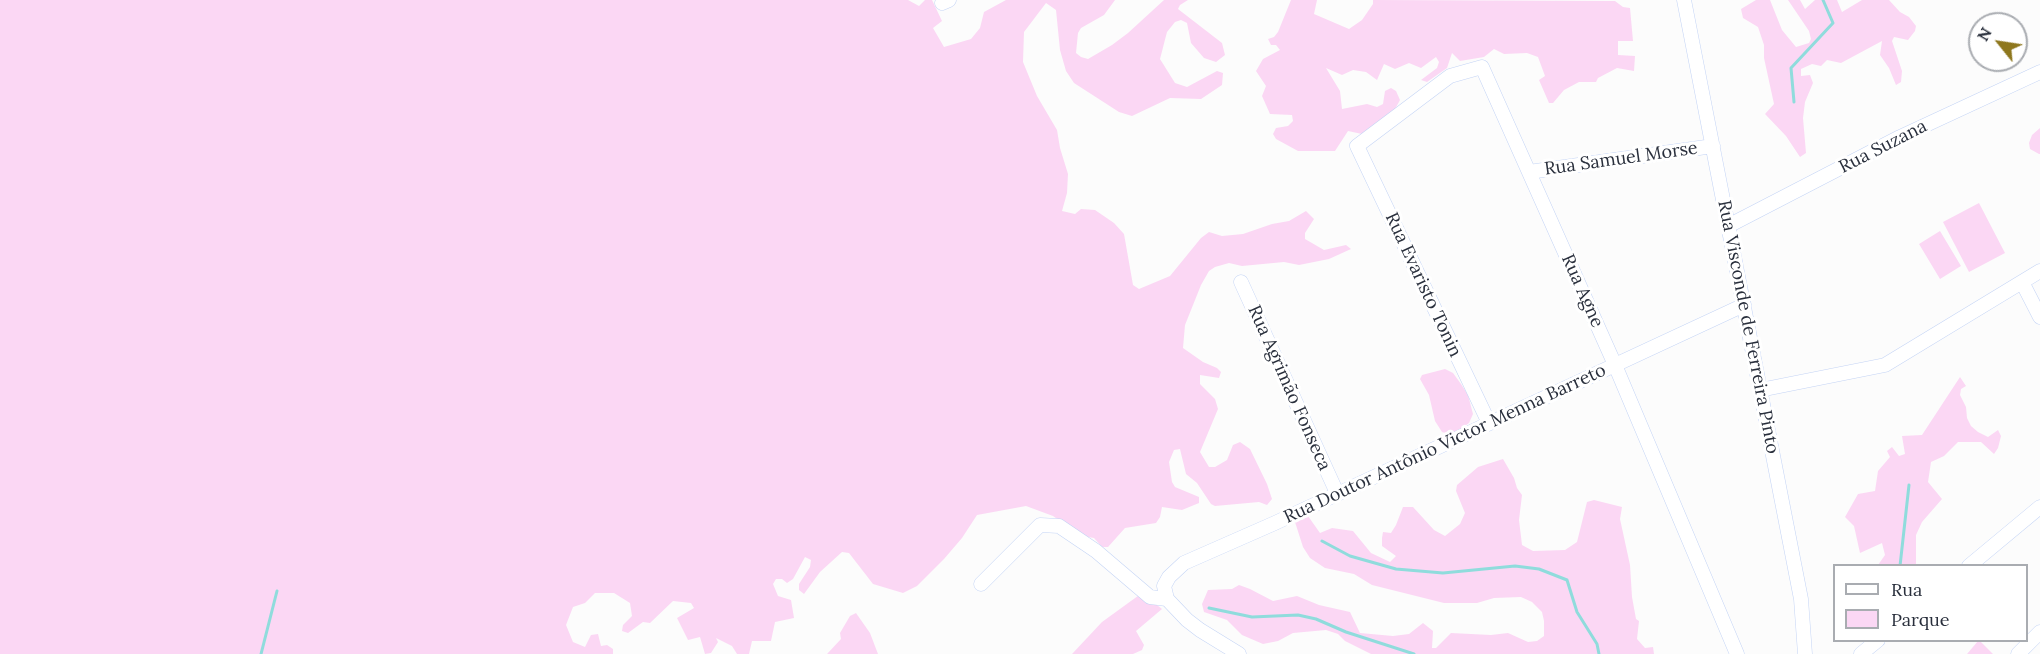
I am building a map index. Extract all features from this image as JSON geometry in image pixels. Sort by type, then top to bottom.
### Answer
[{"type":"street","name":"Rua Visconde de Ferreira Pinto","points":[[1684,0],[1801,599],[1805,654]]},
{"type":"street","name":"Rua Agne","points":[[1357,146],[1450,76],[1482,67],[1615,365],[1737,654]]},
{"type":"street","name":"Rua Suzana","points":[[1728,226],[1900,137],[2040,72]]},
{"type":"street","name":"Rua Evaristo Tonin","points":[[1357,146],[1489,423]]},
{"type":"street","name":"Rua Samuel Morse","points":[[1528,172],[1713,146]]},
{"type":"street","points":[[1760,390],[1885,365],[2040,271]]},
{"type":"street","name":"Rua Agrimão Fonseca","points":[[1241,282],[1337,493]]},
{"type":"street","points":[[2022,282],[2040,317]]},
{"type":"street","name":"Rua Doutor Antônio Victor Menna Barreto","points":[[1167,599],[1164,586],[1169,577],[1184,563],[1744,305]]},
{"type":"street","points":[[1971,564],[2040,507]]},
{"type":"street","points":[[981,584],[1041,525],[1059,526],[1096,551],[1150,597],[1167,599],[1200,630],[1239,654]]},
{"type":"street","points":[[2018,654],[2034,647],[2040,632]]},
{"type":"street","points":[[1861,654],[1876,642]]},
{"type":"green space","points":[[0,0],[908,0],[919,6],[925,0],[932,0],[942,21],[933,28],[944,47],[971,39],[980,28],[984,12],[1006,0],[1115,0],[1104,15],[1081,28],[1078,33],[1076,53],[1088,59],[1128,33],[1164,0],[1188,0],[1178,9],[1222,43],[1225,55],[1216,62],[1204,58],[1191,43],[1187,23],[1181,20],[1175,22],[1167,32],[1160,59],[1175,83],[1187,87],[1217,71],[1223,73],[1222,85],[1201,99],[1170,98],[1132,116],[1119,112],[1074,83],[1066,71],[1060,50],[1056,10],[1046,3],[1024,32],[1023,62],[1037,96],[1057,130],[1068,174],[1067,193],[1062,211],[1075,214],[1081,209],[1095,210],[1114,223],[1124,234],[1133,285],[1139,289],[1170,276],[1201,238],[1209,232],[1222,236],[1243,234],[1289,221],[1306,211],[1314,219],[1305,233],[1305,239],[1324,250],[1346,245],[1351,249],[1329,259],[1299,265],[1284,262],[1242,266],[1229,263],[1215,267],[1209,271],[1201,285],[1185,325],[1183,348],[1221,372],[1219,378],[1200,375],[1200,384],[1215,399],[1218,409],[1200,452],[1209,467],[1215,467],[1227,460],[1233,445],[1240,442],[1250,449],[1272,499],[1267,505],[1259,502],[1215,506],[1211,504],[1197,483],[1186,474],[1180,449],[1174,450],[1169,462],[1172,482],[1175,487],[1199,497],[1199,503],[1182,510],[1162,507],[1156,523],[1125,528],[1108,547],[1102,547],[1094,538],[1082,536],[1053,516],[1026,506],[977,515],[962,538],[944,559],[917,586],[903,593],[873,584],[849,553],[842,552],[820,572],[804,594],[799,590],[799,584],[810,567],[811,560],[805,557],[793,579],[787,583],[782,579],[776,579],[773,584],[778,596],[791,600],[794,618],[775,622],[771,641],[752,641],[749,654],[737,654],[732,646],[716,638],[718,642],[711,653],[705,654],[700,637],[688,640],[677,618],[694,608],[691,603],[673,601],[650,623],[643,622],[628,633],[622,631],[623,625],[632,616],[630,603],[614,593],[595,593],[585,603],[573,607],[566,625],[573,642],[585,647],[591,635],[598,634],[601,646],[607,645],[613,649],[613,654],[0,654]]},
{"type":"green space","points":[[1291,0],[1317,0],[1314,14],[1349,29],[1362,20],[1373,4],[1373,0],[1615,1],[1623,7],[1630,8],[1633,41],[1618,41],[1618,55],[1635,56],[1634,71],[1617,68],[1598,78],[1596,82],[1579,82],[1564,90],[1553,103],[1549,103],[1539,80],[1545,76],[1538,57],[1527,53],[1504,54],[1494,49],[1484,57],[1460,61],[1452,53],[1447,68],[1427,82],[1421,80],[1437,68],[1439,62],[1436,57],[1421,68],[1409,63],[1395,69],[1384,64],[1377,80],[1366,72],[1353,70],[1342,75],[1326,68],[1340,91],[1342,109],[1367,104],[1377,107],[1383,104],[1385,91],[1391,88],[1396,91],[1400,100],[1394,111],[1362,134],[1348,131],[1335,151],[1298,151],[1276,139],[1273,134],[1276,128],[1288,126],[1293,121],[1292,115],[1270,114],[1262,96],[1266,86],[1256,71],[1263,59],[1280,50],[1276,45],[1271,45],[1268,39],[1274,37],[1278,32]]},
{"type":"green space","points":[[1756,0],[1770,0],[1782,30],[1796,47],[1809,43],[1811,39],[1809,31],[1788,0],[1800,0],[1805,9],[1815,0],[1837,0],[1842,12],[1862,0],[1889,0],[1916,26],[1908,40],[1894,37],[1892,41],[1902,71],[1901,82],[1896,85],[1889,68],[1880,55],[1882,41],[1841,63],[1827,60],[1821,66],[1812,64],[1801,69],[1801,76],[1810,75],[1813,83],[1805,102],[1803,118],[1806,153],[1800,157],[1786,136],[1765,114],[1774,104],[1764,58],[1764,45],[1758,27],[1743,18],[1741,9]]},
{"type":"green space","points":[[2040,128],[2039,154],[2030,149],[2029,143],[2032,135]]},
{"type":"green space","points":[[1979,203],[2005,253],[1969,272],[1943,222]]},
{"type":"green space","points":[[1940,231],[1961,266],[1940,279],[1919,244]]},
{"type":"green space","points":[[1445,369],[1453,373],[1468,395],[1473,414],[1469,423],[1450,435],[1442,432],[1435,421],[1429,395],[1420,379],[1422,375]]},
{"type":"green space","points":[[1960,377],[1966,386],[1961,389],[1960,395],[1971,426],[1988,437],[1998,430],[2001,436],[1994,454],[1981,442],[1958,442],[1944,456],[1931,462],[1928,482],[1942,499],[1922,522],[1916,535],[1916,564],[1879,564],[1885,555],[1882,543],[1860,553],[1854,526],[1845,517],[1858,494],[1875,491],[1878,471],[1890,457],[1887,451],[1892,447],[1899,456],[1905,454],[1902,436],[1922,435]]},
{"type":"green space","points":[[1503,459],[1522,495],[1519,520],[1522,545],[1533,551],[1565,550],[1577,542],[1587,502],[1594,500],[1622,507],[1620,519],[1630,565],[1636,619],[1639,621],[1637,639],[1645,648],[1653,647],[1654,654],[1371,654],[1345,641],[1338,634],[1326,630],[1293,633],[1278,641],[1263,644],[1242,635],[1227,620],[1204,612],[1202,604],[1208,590],[1232,589],[1239,585],[1273,601],[1297,596],[1319,605],[1350,612],[1360,633],[1393,636],[1409,634],[1423,623],[1433,631],[1432,648],[1436,648],[1451,633],[1491,635],[1508,633],[1528,642],[1537,641],[1544,636],[1544,621],[1542,612],[1532,602],[1521,597],[1494,598],[1477,603],[1444,603],[1372,585],[1354,574],[1325,568],[1310,558],[1303,547],[1295,522],[1308,516],[1320,533],[1332,528],[1353,531],[1371,553],[1390,562],[1396,556],[1382,546],[1383,532],[1391,533],[1403,507],[1413,507],[1434,530],[1445,536],[1460,524],[1465,513],[1456,491],[1457,485],[1478,467]]},
{"type":"green space","points":[[1142,593],[1162,609],[1136,631],[1144,645],[1142,650],[1133,654],[1072,654],[1102,622]]},
{"type":"green space","points":[[856,613],[870,633],[878,654],[827,654],[841,639],[840,633],[850,616]]},
{"type":"green space","points":[[1977,642],[1981,642],[1993,654],[1967,654]]},
{"type":"waterway","points":[[1794,102],[1791,68],[1833,23],[1823,0]]},
{"type":"waterway","points":[[1900,564],[1909,485]]},
{"type":"waterway","points":[[1322,541],[1350,556],[1396,569],[1443,573],[1515,566],[1539,569],[1567,580],[1577,612],[1597,644],[1599,654]]},
{"type":"waterway","points":[[261,654],[277,591]]},
{"type":"waterway","points":[[1209,608],[1252,617],[1298,615],[1316,619],[1346,632],[1414,654]]}]
